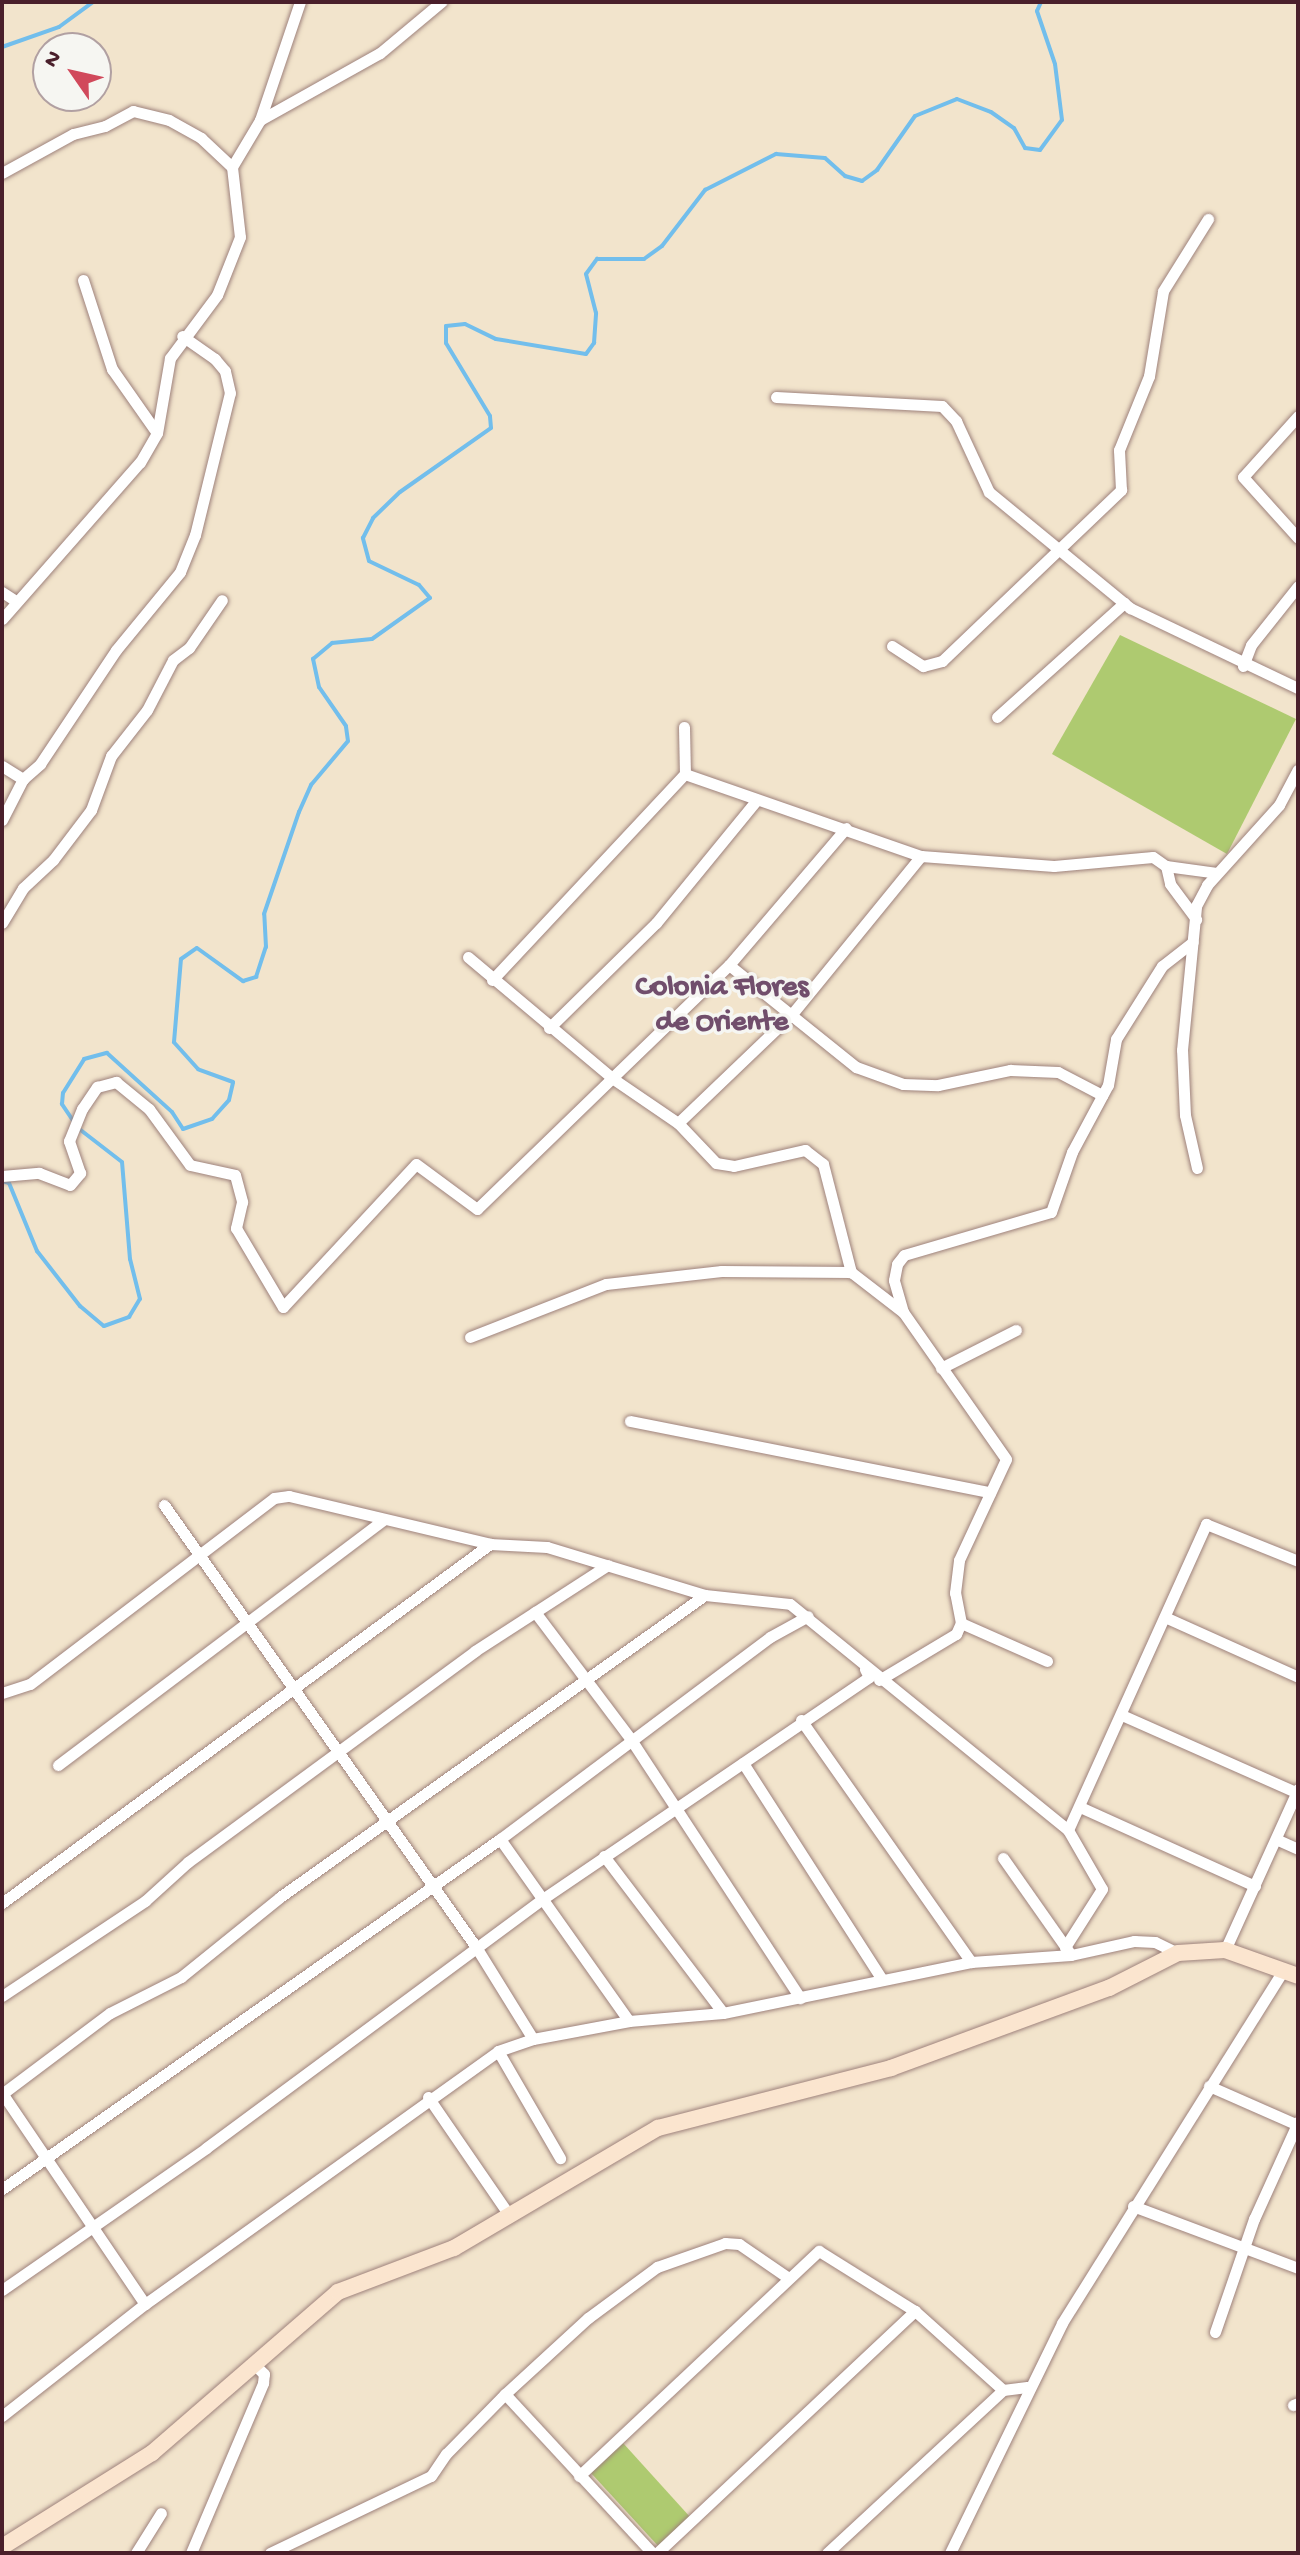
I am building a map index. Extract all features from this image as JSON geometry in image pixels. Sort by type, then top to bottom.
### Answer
[{"type":"street","points":[[2,619],[47,562],[95,519],[157,433],[170,358],[182,336],[217,295],[234,264],[240,237],[232,167],[260,120],[300,2]]},
{"type":"street","points":[[260,120],[380,53],[441,2]]},
{"type":"street","points":[[2,173],[73,134],[105,126],[133,111],[169,120],[190,132],[232,167]]},
{"type":"street","points":[[892,646],[923,666],[933,666],[1063,550],[1121,490],[1119,450],[1149,376],[1163,291],[1208,219]]},
{"type":"street","points":[[83,280],[112,369],[157,433]]},
{"type":"street","points":[[2,820],[23,779],[40,764],[116,650],[180,572],[195,535],[230,393],[225,371],[215,359],[182,336]]},
{"type":"street","points":[[776,397],[942,406],[956,421],[983,485],[1124,603],[1243,666],[1298,688]]},
{"type":"street","points":[[1298,416],[1243,477],[1298,538]]},
{"type":"street","points":[[1243,666],[1251,645],[1298,586]]},
{"type":"street","points":[[2,592],[16,601]]},
{"type":"street","points":[[2,923],[23,888],[53,860],[91,810],[111,756],[147,710],[173,660],[189,648],[222,600]]},
{"type":"street","points":[[997,717],[1124,603]]},
{"type":"street","points":[[492,980],[685,774],[684,727]]},
{"type":"street","points":[[2,766],[23,779]]},
{"type":"street","points":[[1197,1168],[1185,1115],[1182,1050],[1198,900],[1217,873],[1279,805],[1298,770]]},
{"type":"street","points":[[685,774],[921,856],[1054,866],[1153,857],[1166,866],[1217,873]]},
{"type":"street","points":[[549,1028],[656,923],[756,801]]},
{"type":"street","points":[[2,1176],[39,1173],[70,1185],[80,1173],[69,1141],[82,1109],[97,1087],[116,1082],[149,1109],[190,1165],[235,1175],[242,1202],[236,1228],[283,1307],[416,1164],[477,1209],[729,965],[846,828]]},
{"type":"street","points":[[678,1123],[792,1014],[921,856]]},
{"type":"street","points":[[1166,866],[1170,884],[1196,919]]},
{"type":"street","points":[[903,1312],[894,1280],[904,1255],[1051,1212],[1072,1152],[1102,1095],[1116,1039],[1162,966],[1193,942]]},
{"type":"street","points":[[468,957],[612,1078],[678,1123],[716,1163],[734,1166],[805,1150],[823,1164],[851,1272]]},
{"type":"street","points":[[729,965],[856,1067],[903,1084],[938,1085],[1010,1070],[1058,1072],[1102,1095]]},
{"type":"street","points":[[470,1337],[606,1284],[721,1271],[851,1272],[903,1312],[1006,1459],[959,1560],[955,1593],[961,1623],[951,1641],[879,1680]]},
{"type":"street","points":[[941,1368],[1016,1330]]},
{"type":"street","points":[[630,1421],[990,1492]]},
{"type":"street","points":[[2,1693],[30,1684],[274,1498],[313,1500],[382,1521],[490,1544],[547,1547],[705,1595],[790,1604],[808,1616],[879,1680],[1068,1830],[1102,1889],[1068,1951]]},
{"type":"street","points":[[164,1505],[476,1947],[533,2039]]},
{"type":"street","points":[[58,1765],[248,1625],[382,1521]]},
{"type":"street","points":[[1068,1830],[1124,1716],[1207,1524],[1298,1561]]},
{"type":"street","points":[[2,1903],[490,1544]]},
{"type":"street","points":[[2,1996],[145,1901],[188,1862],[535,1612],[608,1565]]},
{"type":"street","points":[[145,2304],[2,2094],[110,2013],[181,1977],[386,1821],[705,1595]]},
{"type":"street","points":[[535,1612],[583,1680],[630,1738],[800,1998]]},
{"type":"street","points":[[2,2189],[500,1839],[630,1738],[770,1637],[808,1616]]},
{"type":"street","points":[[1167,1618],[1298,1677]]},
{"type":"street","points":[[961,1623],[1047,1661]]},
{"type":"street","points":[[2,2290],[92,2229],[544,1898],[604,1856],[677,1812],[801,1720],[869,1677],[865,1668]]},
{"type":"street","points":[[1124,1716],[1297,1792],[1278,1840],[1225,1950]]},
{"type":"street","points":[[801,1720],[971,1962]]},
{"type":"street","points":[[743,1763],[881,1978]]},
{"type":"street","points":[[1080,1807],[1255,1886]]},
{"type":"street","points":[[500,1839],[629,2021]]},
{"type":"street","points":[[1278,1840],[1298,1849]]},
{"type":"street","points":[[604,1856],[723,2013]]},
{"type":"street","points":[[1003,1858],[1068,1951]]},
{"type":"street","points":[[2,2416],[145,2304],[428,2097],[498,2051],[533,2039],[629,2021],[723,2013],[881,1978],[971,1962],[1143,1940],[1178,1953]]},
{"type":"street","points":[[2,2547],[152,2453],[352,2283],[444,2253],[671,2122],[891,2068],[1109,1988],[1178,1953],[1225,1950],[1291,1972],[1209,2086],[1133,2206],[1027,2387],[950,2553]]},
{"type":"street","points":[[498,2051],[560,2158]]},
{"type":"street","points":[[1209,2086],[1298,2124],[1244,2248],[1215,2332]]},
{"type":"street","points":[[428,2097],[509,2215]]},
{"type":"street","points":[[1133,2206],[1298,2268]]},
{"type":"street","points":[[270,2553],[431,2476],[446,2454],[505,2394],[612,2299],[657,2267],[709,2245],[739,2244],[787,2277]]},
{"type":"street","points":[[579,2476],[787,2277],[821,2251],[915,2311],[1003,2390]]},
{"type":"street","points":[[505,2394],[654,2553],[915,2311]]},
{"type":"street","points":[[191,2553],[263,2383],[264,2374],[254,2364]]},
{"type":"street","points":[[827,2553],[1003,2390],[1027,2387]]},
{"type":"street","points":[[136,2553],[161,2513]]},
{"type":"green space","points":[[1120,635],[1296,719],[1227,854],[1052,754]]},
{"type":"green space","points":[[623,2443],[691,2518],[660,2548],[591,2473]]},
{"type":"waterway","points":[[2,47],[59,27],[93,2]]},
{"type":"waterway","points":[[2,1181],[9,1183],[37,1251],[80,1306],[104,1326],[129,1317],[140,1299],[130,1259],[122,1162],[78,1128],[62,1104],[63,1093],[84,1059],[107,1053],[172,1112],[183,1129],[212,1119],[229,1100],[233,1082],[198,1069],[174,1042],[181,959],[197,948],[243,981],[256,977],[266,947],[264,914],[299,812],[311,785],[348,741],[346,726],[319,687],[313,659],[332,643],[372,639],[430,598],[419,585],[369,561],[363,538],[373,518],[400,492],[491,428],[490,416],[446,343],[446,326],[465,324],[496,339],[586,354],[594,343],[596,313],[586,274],[597,259],[644,259],[662,246],[705,190],[776,154],[825,158],[845,176],[862,181],[877,170],[915,116],[957,99],[991,112],[1014,128],[1025,148],[1040,150],[1062,120],[1055,64],[1037,11],[1041,2]]},
{"type":"district","name":"Colonia Flores de Oriente","points":[[722,1006]]}]
